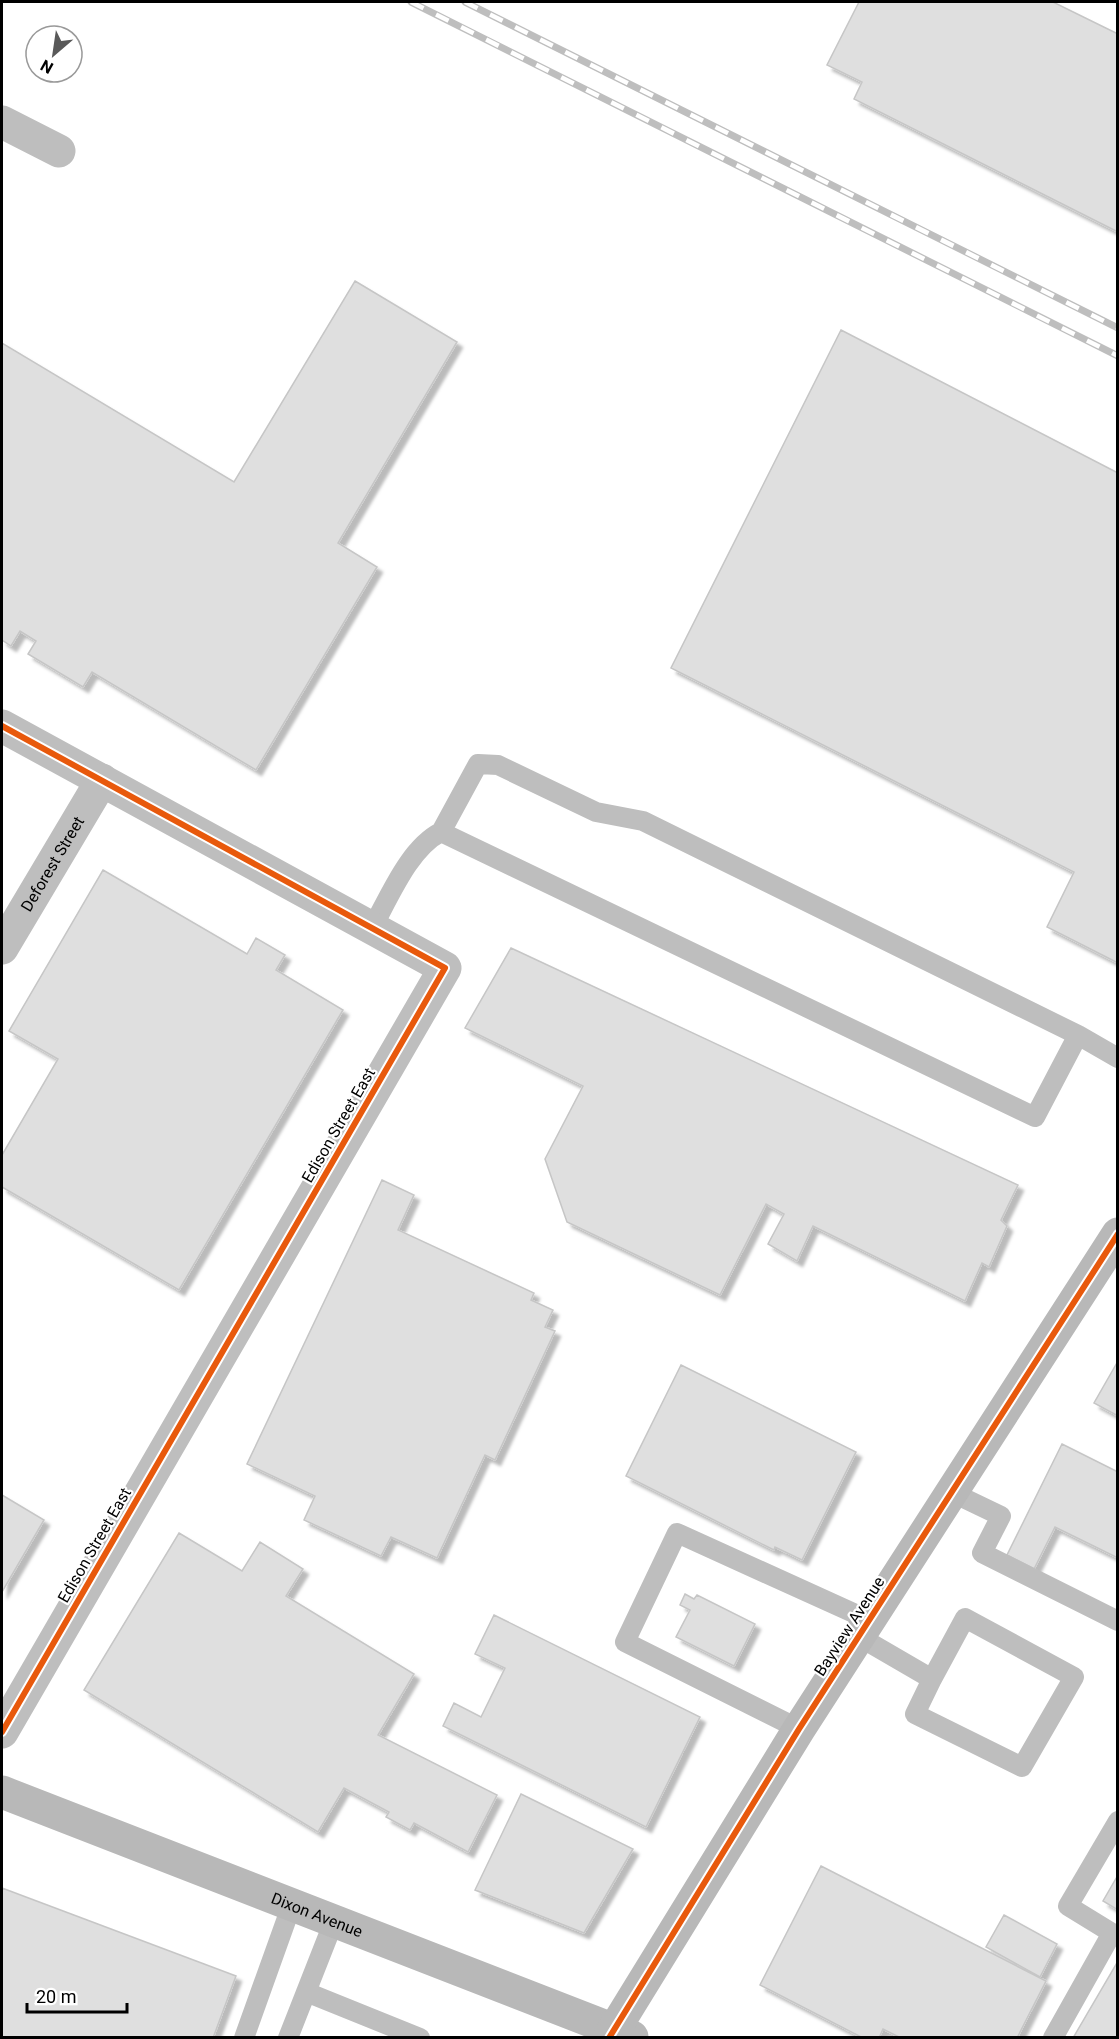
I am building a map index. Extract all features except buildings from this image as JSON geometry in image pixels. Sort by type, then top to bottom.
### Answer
[{"type":"street","points":[[2,122],[59,151]]},
{"type":"street","name":"Edison Street East","points":[[2,726],[445,968],[2,1732]]},
{"type":"street","name":"Deforest Street","points":[[2,948],[102,780]]},
{"type":"street","name":"Bayview Avenue","points":[[618,2035],[798,1729],[1118,1234]]},
{"type":"street","name":"Dixon Avenue","points":[[2,1792],[292,1904],[618,2035]]},
{"type":"lane","points":[[372,928],[402,873],[430,838],[441,832],[478,764],[498,765],[596,812],[643,821],[1078,1035],[1118,1058]]},
{"type":"lane","points":[[441,832],[1035,1117],[1078,1035]]},
{"type":"lane","points":[[951,1492],[1001,1516],[982,1553],[1118,1621]]},
{"type":"lane","points":[[798,1729],[625,1642],[677,1533],[864,1628],[932,1679]]},
{"type":"lane","points":[[965,1618],[1074,1677],[1022,1767],[915,1714],[932,1679],[965,1618]]},
{"type":"lane","points":[[1053,2037],[1112,1933],[1068,1906],[1118,1821]]},
{"type":"lane","points":[[244,2037],[292,1904]]},
{"type":"lane","points":[[288,2037],[334,1921]]},
{"type":"lane","points":[[306,1992],[361,2021],[409,2035]]},
{"type":"railway","points":[[411,2],[1118,356]]},
{"type":"railway","points":[[465,2],[1118,328]]},
{"type":"cycle path","points":[[2,726],[445,968],[2,1732]]},
{"type":"cycle path","points":[[609,2038],[799,1729],[1118,1234]]}]
